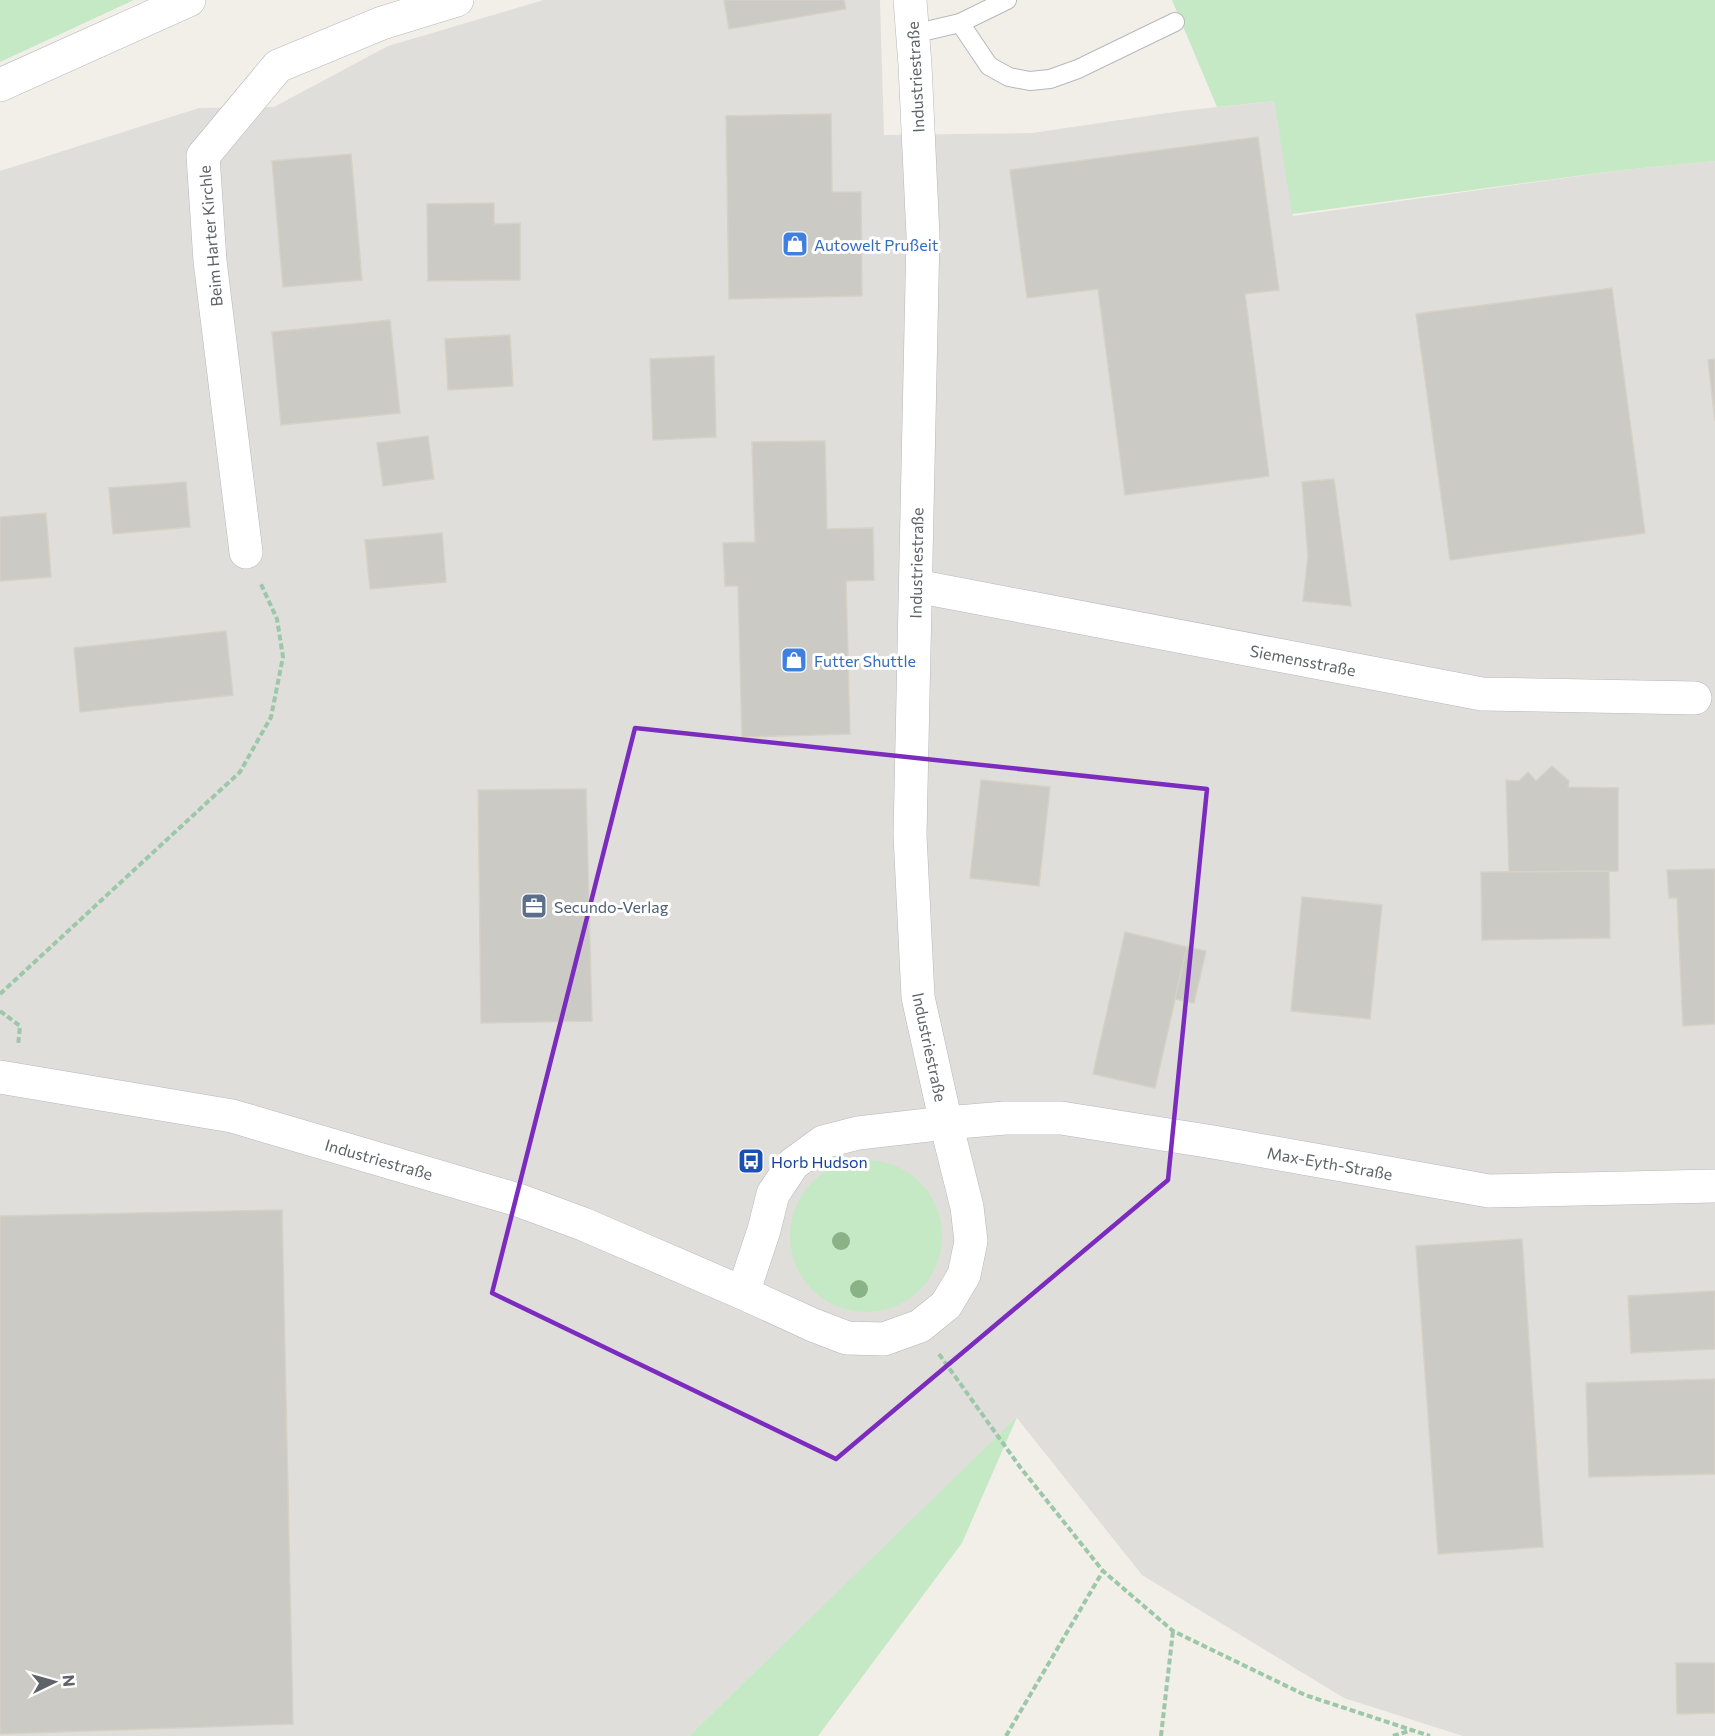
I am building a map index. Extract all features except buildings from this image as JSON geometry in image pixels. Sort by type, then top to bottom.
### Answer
[{"type":"street","points":[[0,85],[189,0]]},
{"type":"street","name":"Beim Harter Kirchle","points":[[246,552],[210,261],[203,156],[278,66],[382,22],[457,0]]},
{"type":"street","name":"Industriestraße","points":[[0,1077],[232,1116],[518,1200],[583,1224],[813,1325],[848,1338],[884,1339],[920,1326],[946,1305],[964,1275],[971,1241],[967,1207],[918,997],[910,835],[922,236],[910,0]]},
{"type":"street","name":"Siemensstraße","points":[[916,586],[1482,694],[1695,698]]},
{"type":"street","name":"Max-Eyth-Straße","points":[[946,1123],[1005,1118],[1061,1118],[1213,1142],[1489,1191],[1715,1186]]},
{"type":"street","name":"Industriestraße","points":[[743,1293],[764,1230],[773,1194],[793,1164],[823,1142],[858,1133],[946,1123]]},
{"type":"lane","points":[[913,33],[960,23],[1006,0]]},
{"type":"lane","points":[[960,23],[989,66],[1010,77],[1030,81],[1050,79],[1078,69],[1174,22]]},
{"type":"path","points":[[0,994],[240,772],[271,717],[283,657],[279,628],[246,552]]},
{"type":"path","points":[[920,1326],[1020,1467],[1103,1571],[1173,1631],[1305,1695],[1430,1736]]},
{"type":"path","points":[[1006,1736],[1103,1571]]},
{"type":"path","points":[[1161,1736],[1173,1631]]},
{"type":"path","points":[[1393,1736],[1413,1730]]},
{"type":"highlighted area","points":[[635,728],[1207,789],[1168,1180],[836,1459],[492,1293]]},
{"type":"shaded area","points":[[544,0],[880,0],[884,135],[1032,133],[1181,111],[1274,101],[1293,216],[1622,170],[1715,161],[1715,1736],[1463,1736],[1344,1698],[1142,1575],[1017,1418],[689,1736],[0,1736],[0,171],[199,108],[274,107],[388,46]]},
{"type":"green space","points":[[0,0],[134,0],[0,62]]},
{"type":"green space","points":[[1172,0],[1715,0],[1715,161],[1622,170],[1292,214],[1274,101],[1217,107]]},
{"type":"green space","points":[[866,1160],[895,1166],[920,1182],[936,1207],[942,1236],[936,1265],[920,1290],[895,1306],[866,1312],[837,1306],[812,1290],[796,1265],[790,1236],[796,1207],[812,1182],[837,1166]]},
{"type":"green space","points":[[1017,1417],[962,1543],[818,1736],[689,1736]]},
{"type":"place","name":"Autowelt Prußeit","points":[[795,244]]},
{"type":"place","name":"Futter Shuttle","points":[[794,660]]},
{"type":"place","name":"Secundo-Verlag","points":[[534,906]]},
{"type":"place","name":"Horb Hudson","points":[[751,1161]]}]
